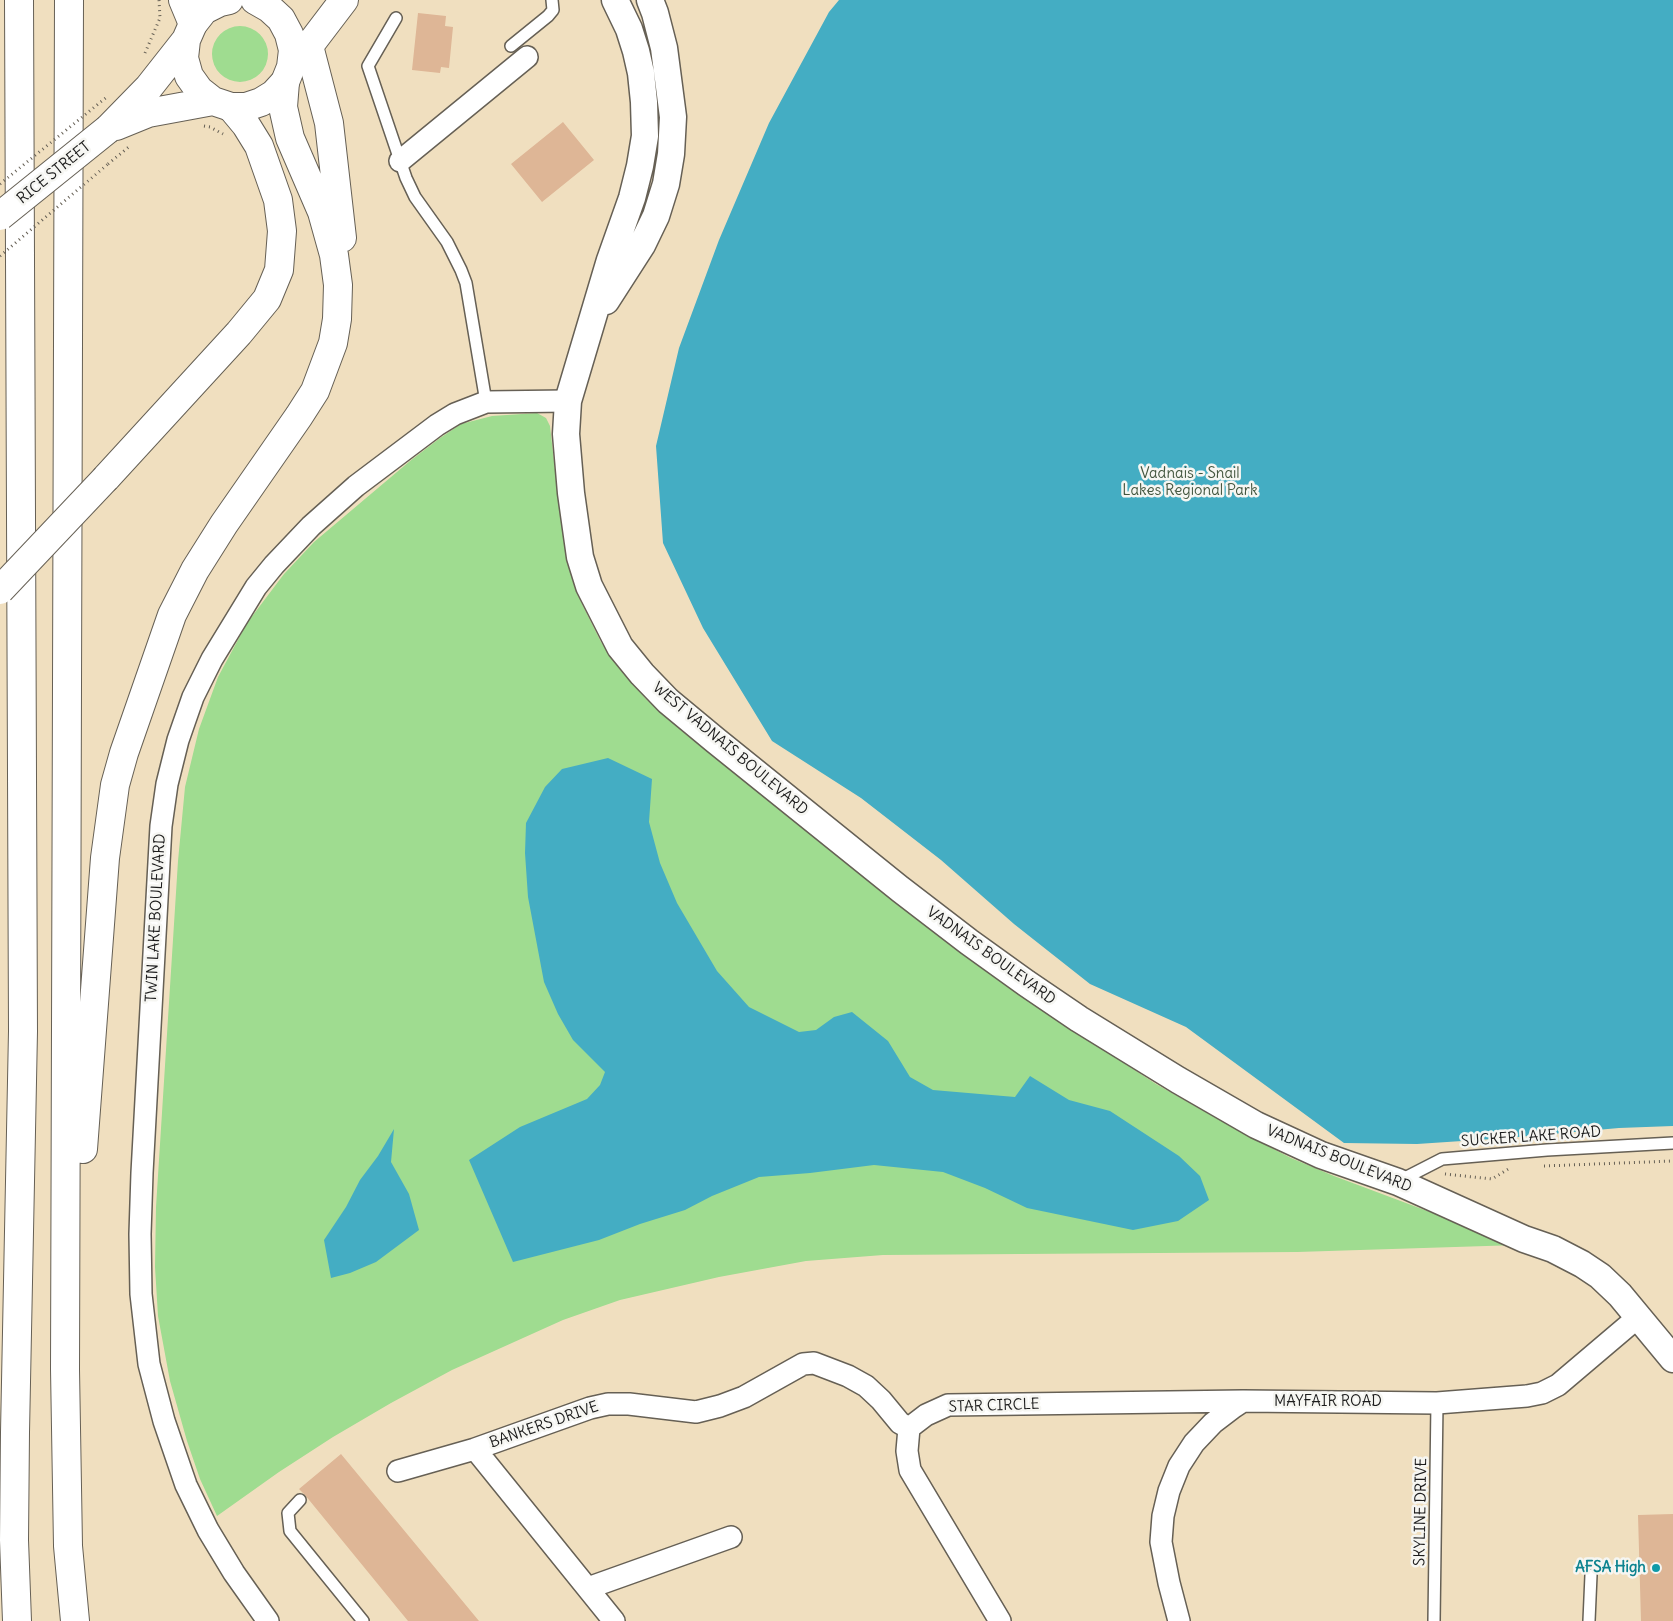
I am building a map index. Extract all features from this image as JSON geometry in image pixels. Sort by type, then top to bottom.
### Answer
[{"type":"main road","points":[[17,1621],[14,1540],[23,1031],[20,0]]},
{"type":"main road","points":[[69,0],[65,1369],[68,1546],[75,1621]]},
{"type":"main road","name":"RICE STREET","points":[[0,216],[108,129],[149,87],[187,21],[220,2],[229,0]]},
{"type":"main road","points":[[256,0],[269,8],[281,20],[289,34],[293,50],[283,107],[290,138],[322,212],[334,255],[338,285],[333,343]]},
{"type":"main road","points":[[256,0],[269,0]]},
{"type":"main road","points":[[288,74],[344,0]]},
{"type":"main road","points":[[0,590],[106,478],[256,313],[267,299],[279,270],[282,231],[278,200],[259,146],[246,125],[222,104],[199,90],[189,76],[184,58],[187,21]]},
{"type":"main road","points":[[65,1369],[105,858],[115,785],[124,753],[176,607],[195,570],[224,524],[315,391],[341,325],[345,301],[344,259],[329,123],[310,46]]},
{"type":"main road","name":"RICE STREET","points":[[108,129],[148,113],[222,104],[246,107],[262,102],[274,94],[288,74]]},
{"type":"main road","points":[[0,1370],[17,1621]]},
{"type":"street","name":"WEST VADNAIS BOULEVARD","points":[[615,0],[629,29],[641,73],[645,136],[632,198],[578,361],[568,401],[566,434],[571,493],[580,557],[589,586],[620,647],[642,674],[675,706],[900,889]]},
{"type":"street","name":"WEST VADNAIS BOULEVARD","points":[[593,320],[642,245],[656,216],[666,184],[673,117],[659,26],[650,0]]},
{"type":"street","points":[[400,161],[519,51]]},
{"type":"street","name":"TWIN LAKE BOULEVARD","points":[[268,1621],[234,1574],[212,1538],[186,1485],[164,1421],[149,1364],[141,1294],[142,1173],[161,826],[166,784],[178,740],[194,697],[212,659],[233,623],[256,587],[274,565],[328,509],[400,452],[455,414],[486,402],[568,401]]},
{"type":"street","name":"VADNAIS BOULEVARD","points":[[900,889],[969,942],[1079,1019],[1256,1125],[1321,1154],[1407,1177],[1524,1239],[1553,1248],[1582,1264],[1600,1276],[1620,1295],[1637,1318],[1673,1359]]},
{"type":"street","name":"MAYFAIR ROAD","points":[[1243,1402],[1438,1403],[1542,1393],[1558,1384],[1637,1318]]},
{"type":"street","name":"BANKERS DRIVE","points":[[614,1621],[475,1449],[590,1408],[608,1404],[630,1404],[696,1412],[720,1406],[744,1397],[803,1364],[814,1363],[848,1376],[866,1386],[881,1400],[900,1423],[909,1428]]},
{"type":"street","points":[[1180,1621],[1168,1583],[1161,1542],[1163,1516],[1169,1491],[1179,1466],[1194,1443],[1213,1423],[1243,1402]]},
{"type":"street","name":"STAR CIRCLE","points":[[909,1428],[926,1415],[948,1405],[1243,1402]]},
{"type":"street","points":[[909,1428],[907,1451],[910,1470],[1000,1621]]},
{"type":"street","points":[[398,1471],[475,1449]]},
{"type":"street","points":[[588,1588],[731,1537]]},
{"type":"lane","points":[[519,51],[554,10],[552,0]]},
{"type":"lane","points":[[396,18],[368,66],[406,178],[415,196],[437,226],[466,283],[486,402]]},
{"type":"lane","name":"SUCKER LAKE ROAD","points":[[1407,1177],[1442,1159],[1548,1150],[1673,1143]]},
{"type":"lane","name":"SKYLINE DRIVE","points":[[1434,1621],[1438,1403]]},
{"type":"lane","points":[[300,1500],[288,1513],[290,1532],[363,1621]]},
{"type":"lane","points":[[1590,1621],[1591,1575]]},
{"type":"path","points":[[145,54],[160,18],[159,0]]},
{"type":"path","points":[[0,184],[114,91]]},
{"type":"path","points":[[196,126],[210,127],[228,138]]},
{"type":"path","points":[[0,256],[134,144]]},
{"type":"path","points":[[1538,1167],[1673,1161]]},
{"type":"path","points":[[1407,1177],[1492,1179],[1512,1167],[1517,1167]]},
{"type":"green space","points":[[240,26],[251,28],[260,34],[266,43],[268,54],[266,65],[260,74],[251,80],[240,82],[229,80],[220,74],[214,65],[212,54],[214,43],[220,34],[229,28]]},
{"type":"green space","points":[[537,413],[546,418],[550,426],[566,551],[575,589],[601,642],[621,671],[646,699],[683,732],[951,946],[1038,1007],[1156,1084],[1291,1158],[1518,1245],[1297,1252],[883,1255],[806,1261],[719,1277],[620,1300],[563,1320],[452,1370],[333,1437],[217,1516],[200,1479],[170,1381],[158,1316],[155,1267],[156,1207],[178,861],[185,787],[199,729],[218,677],[247,623],[284,574],[314,542],[410,461],[461,424],[492,416]]},
{"type":"water","name":"Vadnais - Snail Lakes Regional Park","points":[[839,0],[1673,0],[1673,1126],[1619,1128],[1417,1144],[1344,1143],[1186,1027],[1090,984],[1014,924],[941,860],[861,798],[772,741],[703,628],[663,543],[656,446],[679,348],[719,240],[769,123],[829,12]]},
{"type":"water","points":[[608,758],[652,779],[649,822],[660,863],[677,903],[717,971],[749,1007],[799,1032],[816,1030],[834,1017],[852,1012],[888,1041],[910,1077],[933,1090],[1015,1097],[1030,1076],[1069,1100],[1110,1111],[1179,1156],[1200,1176],[1209,1200],[1178,1221],[1133,1230],[1027,1208],[985,1188],[943,1172],[874,1165],[759,1177],[712,1196],[685,1210],[640,1224],[599,1240],[513,1262],[469,1160],[520,1127],[587,1099],[600,1085],[605,1072],[573,1040],[558,1014],[544,982],[528,897],[525,853],[526,823],[545,787],[562,769]]},
{"type":"water","points":[[394,1129],[391,1162],[409,1194],[419,1230],[376,1262],[350,1273],[331,1278],[324,1240],[346,1207],[360,1180],[378,1156]]},
{"type":"building","points":[[418,13],[446,16],[445,26],[453,27],[449,68],[441,67],[440,73],[412,70]]},
{"type":"building","points":[[563,122],[594,160],[542,202],[511,164]]},
{"type":"building","points":[[341,1454],[479,1621],[408,1621],[299,1489]]},
{"type":"building","name":"AFSA High","points":[[1673,1514],[1673,1621],[1641,1621],[1638,1515]]},
{"type":"place","name":"AFSA High","points":[[1656,1568]]}]
